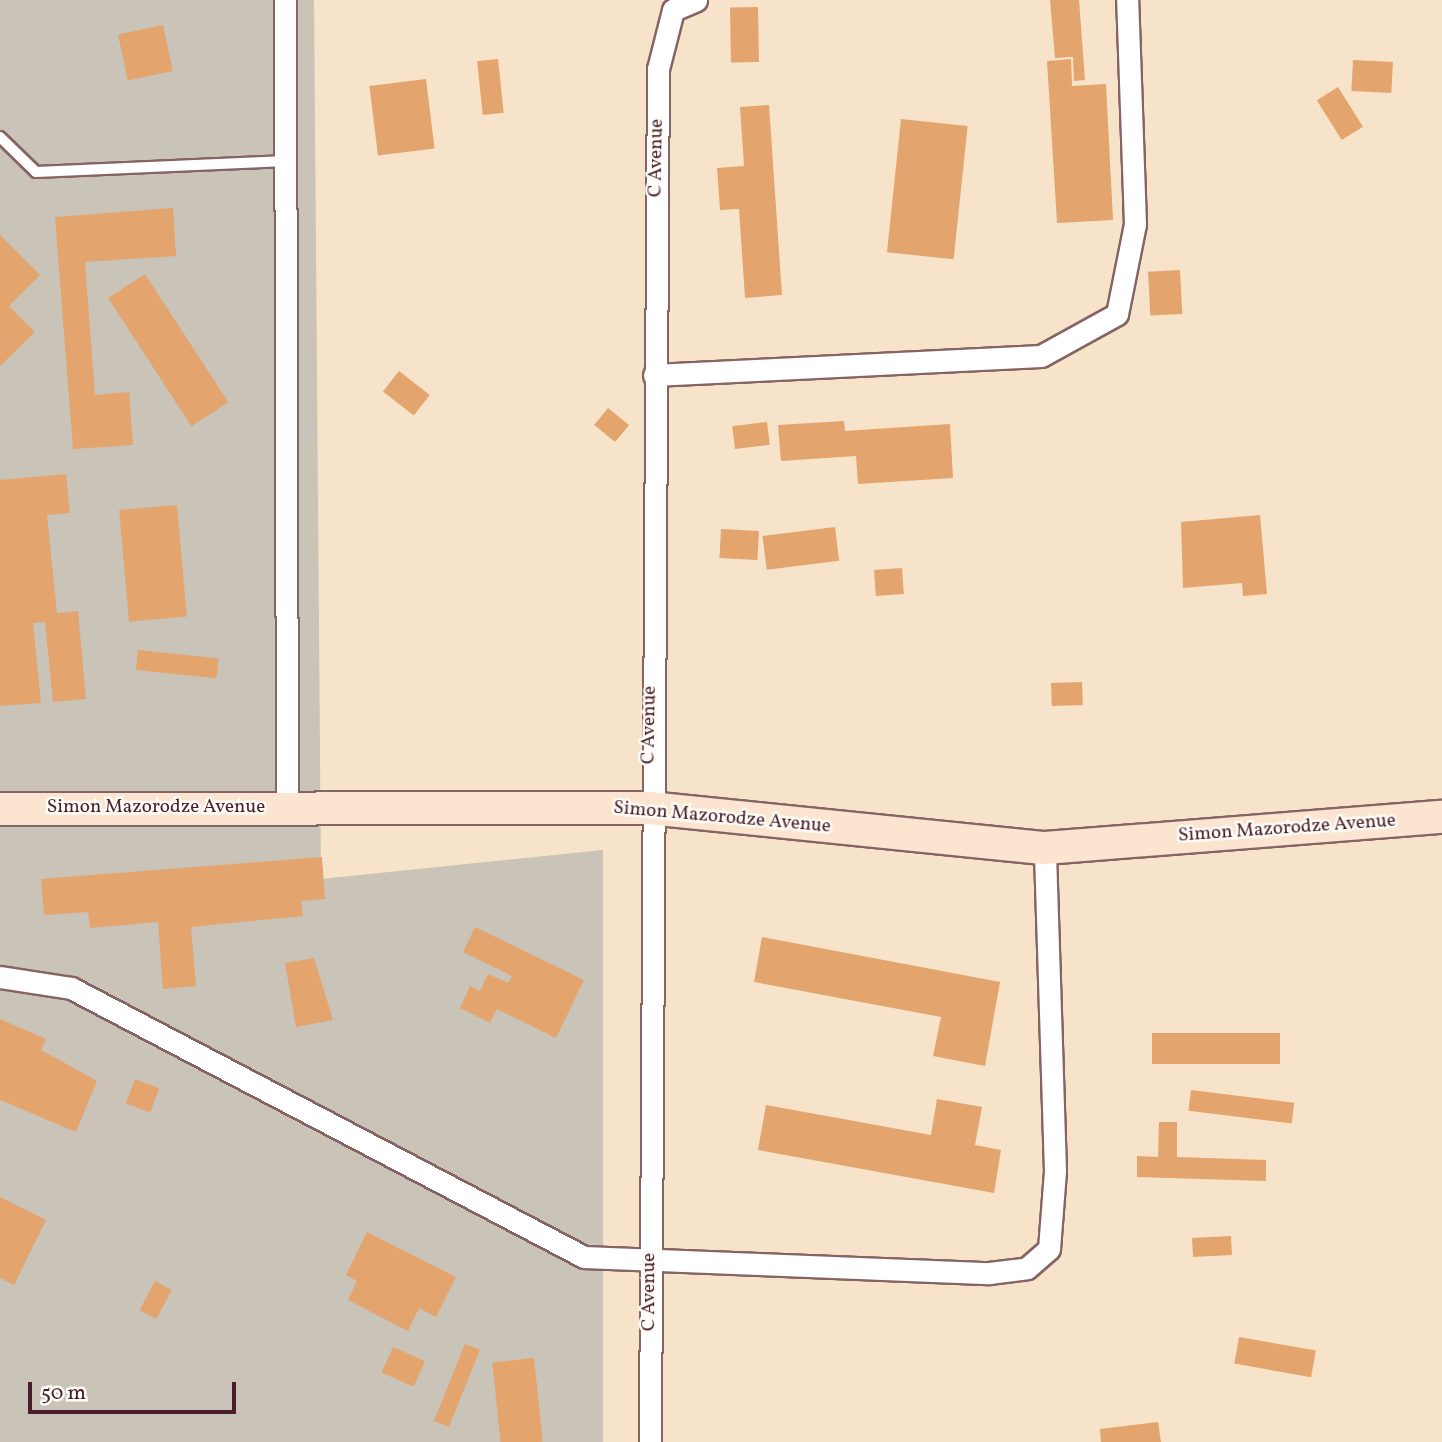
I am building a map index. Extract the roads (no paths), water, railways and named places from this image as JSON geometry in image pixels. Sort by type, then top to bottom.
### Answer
[{"type":"main road","name":"Simon Mazorodze Avenue","points":[[0,809],[649,808],[1045,848],[1442,817]]},
{"type":"street","points":[[285,0],[289,161],[287,808]]},
{"type":"street","name":"C Avenue","points":[[650,1442],[649,808],[658,69],[673,10],[696,0]]},
{"type":"street","points":[[653,375],[1041,356],[1117,314],[1135,224],[1127,0]]},
{"type":"street","points":[[0,977],[71,988],[584,1257],[989,1273],[1027,1268],[1049,1249],[1055,1171],[1045,848]]},
{"type":"lane","points":[[0,137],[36,172],[289,161]]}]
